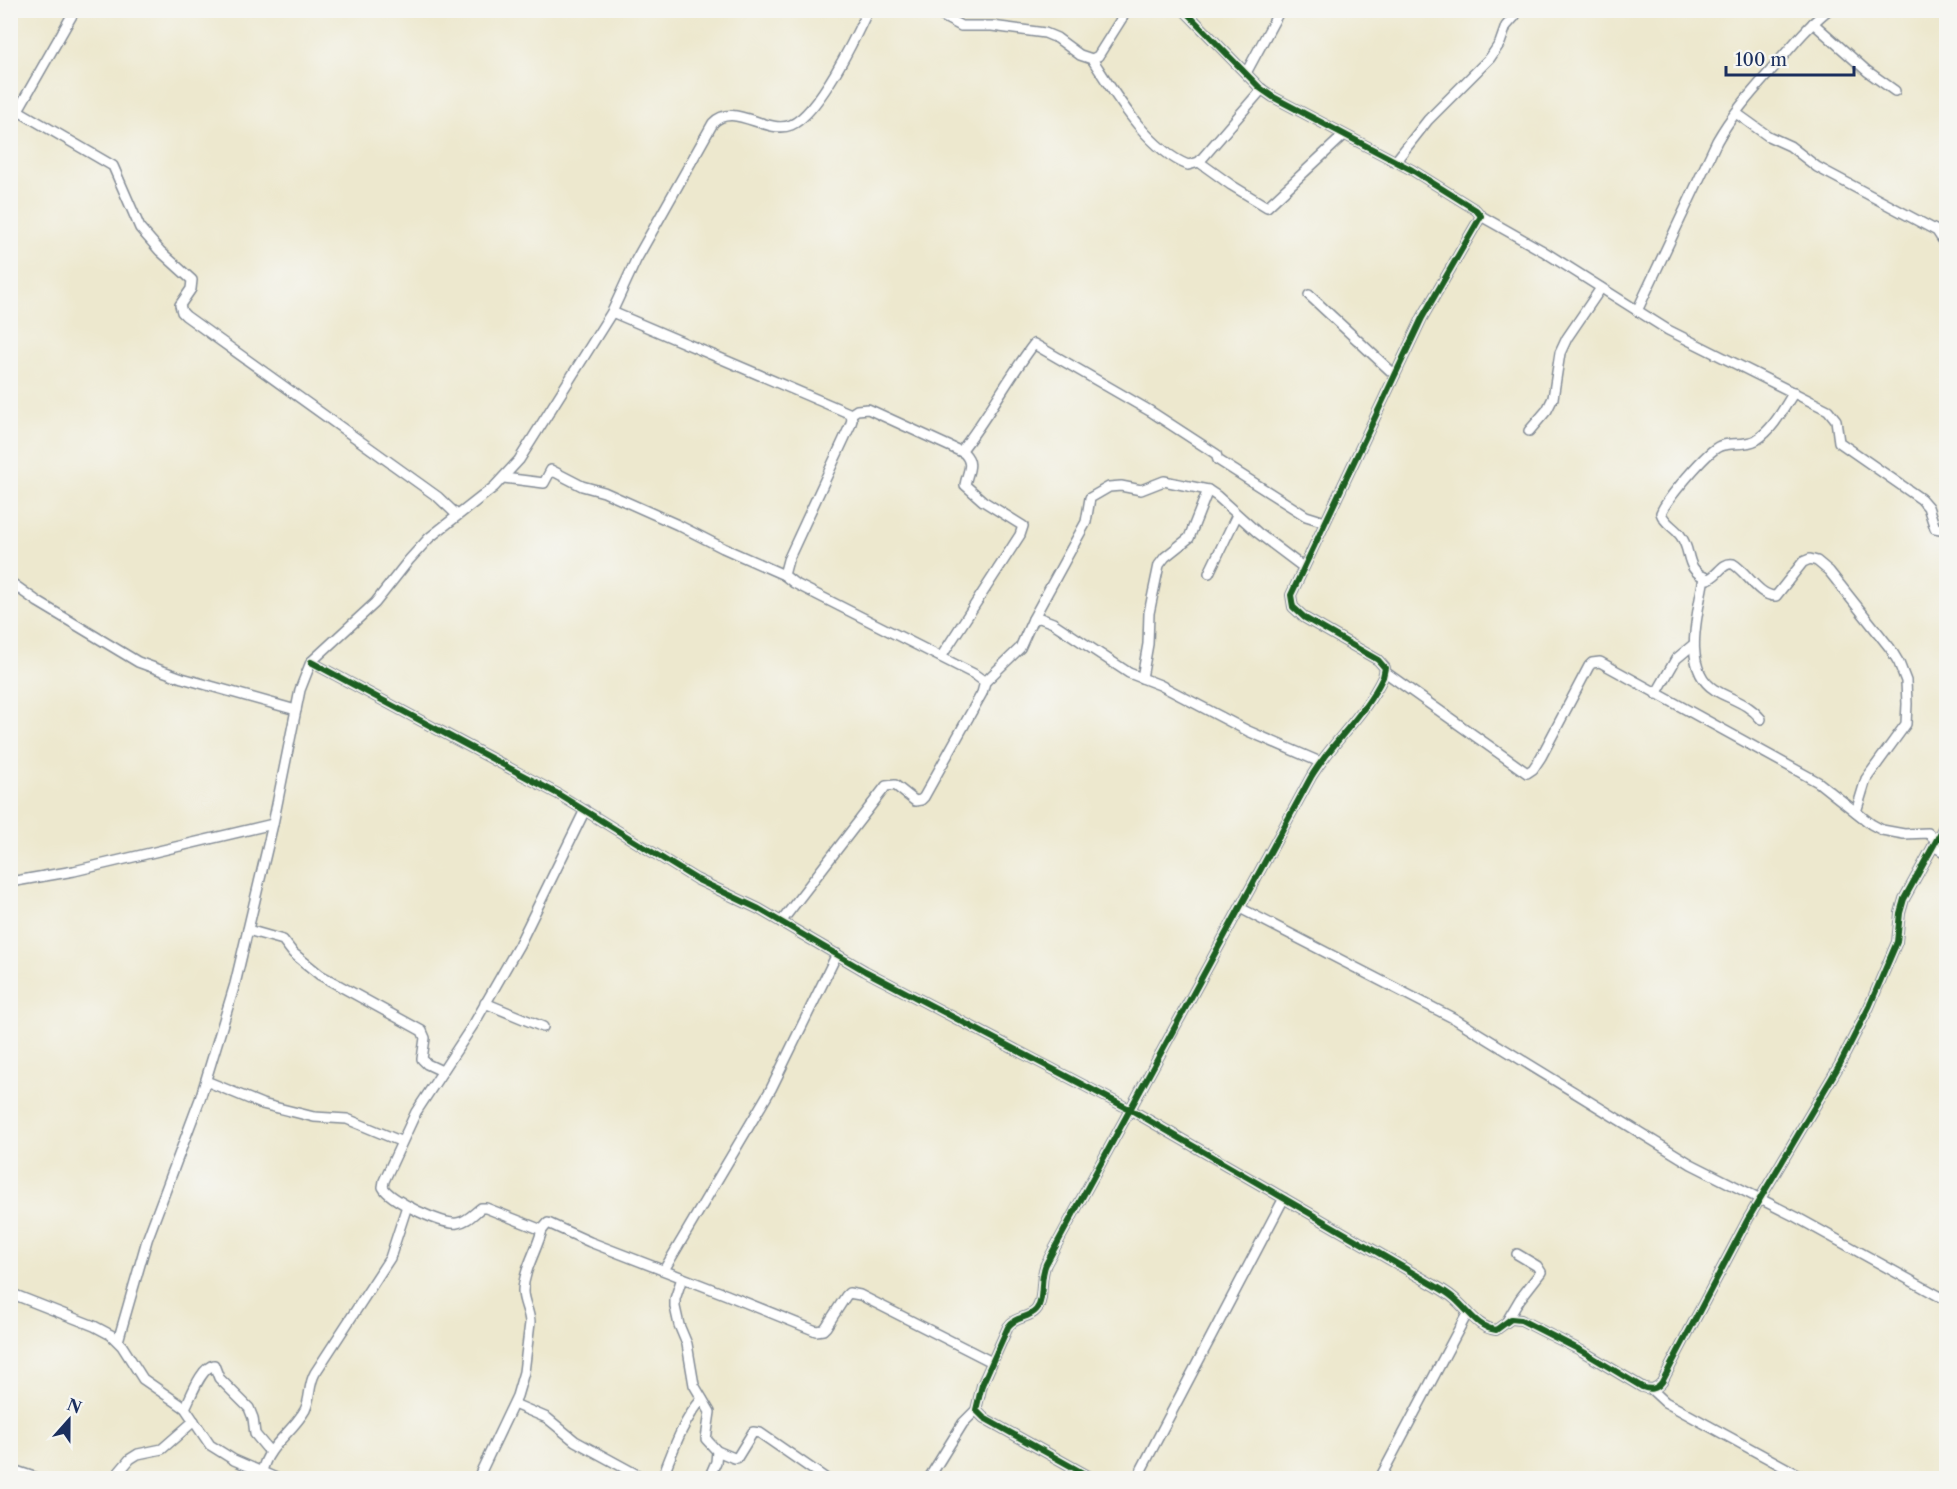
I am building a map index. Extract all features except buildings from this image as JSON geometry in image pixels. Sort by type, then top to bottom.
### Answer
[{"type":"street","points":[[75,10],[14,108],[113,166],[140,228],[160,251],[192,280],[191,289],[180,305],[186,316],[438,496],[457,515]]},
{"type":"street","points":[[118,1341],[152,1225],[206,1081],[236,984],[273,824],[300,690],[311,662],[375,603],[429,538],[504,478],[522,455],[612,312],[636,261],[712,123],[728,115],[770,126],[783,127],[795,122],[811,107],[834,77],[868,10]]},
{"type":"street","points":[[931,10],[962,26],[992,26],[1045,33],[1057,38],[1080,55],[1092,59],[1128,112],[1155,142],[1184,164],[1192,165],[1199,162],[1262,89]]},
{"type":"street","points":[[1092,59],[1098,56],[1127,10]]},
{"type":"street","points":[[1184,10],[1262,89],[1284,104],[1395,162],[1682,338],[1794,392],[1834,415],[1839,442],[1921,499],[1928,507],[1935,528],[1947,530]]},
{"type":"street","points":[[1246,73],[1280,10]]},
{"type":"street","points":[[1637,311],[1717,141],[1736,112],[1813,23],[1828,10]]},
{"type":"street","points":[[1395,162],[1428,120],[1490,58],[1500,43],[1506,26],[1515,16]]},
{"type":"street","points":[[1813,23],[1867,71],[1895,92]]},
{"type":"street","points":[[1736,112],[1768,136],[1790,146],[1817,167],[1937,231],[1947,245]]},
{"type":"street","points":[[1199,162],[1267,207],[1344,135]]},
{"type":"street","points":[[929,1479],[963,1423],[976,1410],[978,1395],[1011,1322],[1037,1310],[1041,1298],[1041,1278],[1046,1264],[1320,762],[1352,725],[1381,682],[1385,672],[1378,660],[1305,618],[1293,607],[1291,595],[1439,284],[1481,216]]},
{"type":"street","points":[[1529,432],[1547,410],[1553,398],[1560,353],[1567,338],[1601,288]]},
{"type":"street","points":[[1309,294],[1395,375]]},
{"type":"street","points":[[612,312],[850,414],[852,420],[850,426],[795,545],[784,575]]},
{"type":"street","points":[[961,451],[980,427],[1034,344],[1150,411],[1216,454],[1218,460],[1306,516],[1325,522]]},
{"type":"street","points":[[1794,392],[1777,418],[1759,438],[1749,443],[1721,446],[1712,450],[1664,506],[1661,513],[1682,537],[1691,565],[1704,577],[1711,578],[1725,565],[1733,564],[1762,591],[1773,597],[1781,592],[1806,559],[1817,561],[1834,577],[1890,648],[1903,671],[1907,717],[1902,731],[1866,779],[1856,812]]},
{"type":"street","points":[[850,414],[857,410],[868,409],[961,451],[970,462],[965,485],[989,506],[1020,524],[1023,530],[941,657]]},
{"type":"street","points":[[504,478],[544,483],[551,470],[582,486],[604,492],[784,575],[794,583],[986,682]]},
{"type":"street","points":[[781,922],[886,786],[895,785],[915,801],[924,797],[986,682],[1020,648],[1033,619],[1086,522],[1089,502],[1094,494],[1115,486],[1141,490],[1164,481],[1208,490],[1237,516],[1303,567]]},
{"type":"street","points":[[1142,678],[1148,644],[1149,613],[1159,565],[1165,557],[1189,538],[1208,490]]},
{"type":"street","points":[[1209,573],[1237,516]]},
{"type":"street","points":[[1704,577],[1694,644],[1696,666],[1704,681],[1720,693],[1750,707],[1761,719]]},
{"type":"street","points":[[10,582],[38,602],[138,662],[183,678],[296,710]]},
{"type":"street","points":[[1033,619],[1040,618],[1053,623],[1124,670],[1169,689],[1248,731],[1320,762]]},
{"type":"street","points":[[1656,694],[1676,659],[1694,644]]},
{"type":"street","points":[[311,662],[585,810],[696,879],[738,898],[904,992],[1131,1110],[1439,1288],[1457,1300],[1476,1321],[1492,1330],[1496,1330],[1508,1321],[1541,1272],[1537,1266],[1517,1254]]},
{"type":"street","points":[[1385,672],[1527,773],[1533,769],[1541,757],[1592,663],[1599,662],[1818,782],[1871,824],[1882,830],[1904,834],[1928,833],[1934,843],[1947,854]]},
{"type":"street","points":[[542,1230],[481,1208],[465,1221],[449,1224],[390,1196],[383,1187],[400,1141],[442,1071],[472,1028],[519,945],[585,810]]},
{"type":"street","points":[[1651,1389],[1659,1386],[1665,1377],[1759,1199],[1840,1064],[1869,1007],[1897,942],[1904,899],[1947,823]]},
{"type":"street","points":[[10,882],[74,871],[273,824]]},
{"type":"street","points":[[1240,908],[1463,1024],[1691,1164],[1796,1217],[1947,1300]]},
{"type":"street","points":[[248,930],[283,940],[293,953],[331,982],[422,1031],[424,1038],[422,1059],[442,1071]]},
{"type":"street","points":[[664,1270],[771,1089],[837,954]]},
{"type":"street","points":[[485,1003],[543,1027]]},
{"type":"street","points":[[206,1081],[262,1104],[314,1117],[347,1119],[400,1141]]},
{"type":"street","points":[[1137,1479],[1284,1198]]},
{"type":"street","points":[[262,1472],[270,1452],[297,1423],[309,1401],[310,1384],[315,1373],[390,1258],[408,1206]]},
{"type":"street","points":[[478,1479],[514,1404],[524,1372],[530,1314],[523,1293],[524,1282],[545,1225],[551,1224],[576,1237],[816,1331],[824,1330],[846,1296],[854,1293],[992,1362]]},
{"type":"street","points":[[682,1278],[675,1299],[676,1316],[687,1344],[694,1385],[710,1412],[706,1439],[717,1451],[737,1458],[753,1432],[760,1432],[825,1479]]},
{"type":"street","points":[[10,1293],[103,1330],[118,1341],[143,1379],[185,1408],[210,1445],[234,1460],[275,1478]]},
{"type":"street","points":[[1380,1479],[1468,1312]]},
{"type":"street","points":[[1508,1321],[1516,1319],[1527,1322],[1642,1387],[1651,1389],[1665,1402],[1804,1479]]},
{"type":"street","points":[[185,1408],[203,1372],[208,1366],[214,1365],[219,1378],[249,1408],[254,1418],[255,1434],[270,1452]]},
{"type":"street","points":[[662,1479],[684,1424],[702,1399]]},
{"type":"street","points":[[514,1404],[547,1418],[575,1441],[643,1479]]},
{"type":"street","points":[[976,1410],[984,1418],[1077,1475],[1092,1479]]},
{"type":"street","points":[[114,1479],[130,1459],[162,1449],[194,1421]]},
{"type":"street","points":[[709,1479],[716,1462],[717,1451]]},
{"type":"street","points":[[10,1469],[37,1479]]},
{"type":"cycle path","points":[[1092,1478],[984,1418],[976,1410],[982,1385],[1008,1327],[1014,1321],[1033,1313],[1039,1306],[1046,1264],[1311,777],[1367,704],[1383,677],[1385,668],[1378,660],[1305,618],[1293,607],[1291,595],[1422,318],[1481,216],[1476,210],[1412,170],[1260,88],[1184,10]]},
{"type":"cycle path","points":[[311,662],[558,794],[696,879],[759,909],[865,971],[1131,1110],[1444,1291],[1475,1319],[1490,1329],[1496,1330],[1511,1319],[1521,1320],[1582,1351],[1648,1389],[1653,1389],[1662,1382],[1748,1219],[1840,1064],[1869,1007],[1897,942],[1904,899],[1946,823]]}]
